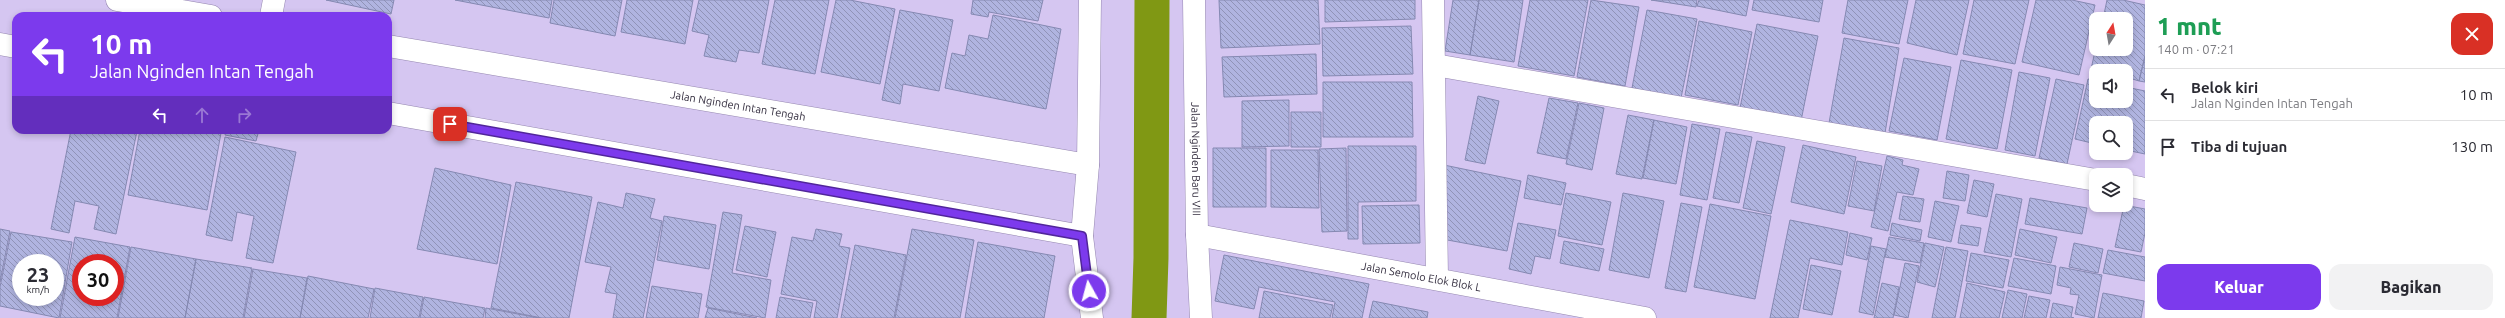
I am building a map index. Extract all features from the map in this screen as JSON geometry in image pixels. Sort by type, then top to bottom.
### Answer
[{"type":"street","points":[[117,0],[188,12]]},
{"type":"street","points":[[272,12],[274,0]]},
{"type":"street","points":[[1090,0],[1088,165],[1082,236],[1092,318]]},
{"type":"street","name":"Jalan Nginden Baru VIII","points":[[1194,0],[1197,235],[1201,318]]},
{"type":"street","points":[[1433,0],[1437,278]]},
{"type":"street","points":[[0,44],[12,46]]},
{"type":"street","name":"Jalan Nginden Intan Tengah","points":[[392,47],[1088,165]]},
{"type":"street","points":[[1435,65],[2089,179]]},
{"type":"street","points":[[392,114],[1082,236]]},
{"type":"street","points":[[2133,186],[2145,189]]},
{"type":"street","name":"Jalan Semolo Elok Blok L","points":[[1197,235],[1437,278],[1645,318]]},
{"type":"building","points":[[326,0],[394,0],[391,12],[382,12]]},
{"type":"building","points":[[455,0],[552,0],[549,18]]},
{"type":"building","points":[[554,0],[622,0],[615,36],[550,23]]},
{"type":"building","points":[[627,0],[693,0],[685,44],[621,32]]},
{"type":"building","points":[[699,0],[769,0],[759,53],[739,50],[736,62],[704,56],[709,35],[692,31]]},
{"type":"building","points":[[775,0],[829,0],[815,74],[762,64]]},
{"type":"building","points":[[836,0],[850,0],[895,9],[880,84],[821,72]]},
{"type":"building","points":[[973,0],[1043,0],[1038,21],[989,12],[988,17],[971,14]]},
{"type":"building","points":[[1219,0],[1318,0],[1320,44],[1221,48]]},
{"type":"building","points":[[1325,0],[1415,0],[1415,19],[1325,22]]},
{"type":"building","points":[[1453,0],[1479,0],[1470,55],[1445,51]]},
{"type":"building","points":[[1479,0],[1523,0],[1514,62],[1470,55]]},
{"type":"building","points":[[1530,0],[1588,0],[1574,76],[1518,66]]},
{"type":"building","points":[[1591,0],[1639,7],[1625,86],[1577,77]]},
{"type":"building","points":[[1651,0],[1697,0],[1696,7]]},
{"type":"building","points":[[1699,0],[1749,0],[1746,16],[1697,6]]},
{"type":"building","points":[[1754,0],[1823,0],[1819,22],[1752,10]]},
{"type":"building","points":[[1848,0],[1908,0],[1899,44],[1842,33]]},
{"type":"building","points":[[1916,0],[1969,0],[1957,55],[1907,43]]},
{"type":"building","points":[[1974,0],[2029,0],[2015,64],[1963,54]]},
{"type":"building","points":[[2036,0],[2072,0],[2095,5],[2093,12],[2089,12],[2089,31],[2079,75],[2022,62]]},
{"type":"building","points":[[2107,0],[2123,0],[2145,5],[2145,56],[2139,81],[2133,79],[2133,64],[2092,64],[2094,56],[2133,56],[2133,12],[2104,12]]},
{"type":"building","points":[[900,10],[953,20],[939,91],[903,84],[900,104],[882,100]]},
{"type":"building","points":[[1647,10],[1697,19],[1681,98],[1632,88]]},
{"type":"building","points":[[993,15],[1061,29],[1046,109],[945,88],[952,53],[965,56],[969,35],[988,39]]},
{"type":"building","points":[[1699,21],[1752,32],[1738,105],[1685,95]]},
{"type":"building","points":[[1757,24],[1818,36],[1801,121],[1740,108]]},
{"type":"building","points":[[1411,26],[1413,74],[1323,76],[1322,28]]},
{"type":"building","points":[[1844,38],[1899,48],[1885,133],[1829,123]]},
{"type":"building","points":[[1316,54],[1317,94],[1224,97],[1222,57]]},
{"type":"building","points":[[2145,56],[2145,82],[2139,81]]},
{"type":"building","points":[[1904,58],[1951,67],[1937,140],[1889,131]]},
{"type":"building","points":[[1961,60],[2012,70],[1997,149],[1946,139]]},
{"type":"building","points":[[2019,72],[2050,78],[2035,156],[2005,150]]},
{"type":"building","points":[[2056,79],[2084,85],[2067,164],[2039,158]]},
{"type":"building","points":[[2088,79],[2089,108],[2133,108],[2133,88],[2145,91],[2145,154],[2133,151],[2133,116],[2089,116],[2089,142],[2075,139]]},
{"type":"building","points":[[1323,82],[1412,82],[1413,137],[1323,137]]},
{"type":"building","points":[[1478,96],[1499,101],[1485,164],[1465,160]]},
{"type":"building","points":[[1549,98],[1578,103],[1566,159],[1537,153]]},
{"type":"building","points":[[1289,100],[1289,146],[1242,147],[1242,101]]},
{"type":"building","points":[[1579,103],[1604,108],[1592,170],[1566,164]]},
{"type":"building","points":[[1291,112],[1321,112],[1321,147],[1291,147]]},
{"type":"building","points":[[1628,115],[1654,120],[1642,179],[1616,174]]},
{"type":"building","points":[[1654,120],[1687,127],[1676,184],[1643,178]]},
{"type":"building","points":[[1692,124],[1720,129],[1707,200],[1680,195]]},
{"type":"building","points":[[1726,132],[1752,137],[1739,203],[1713,198]]},
{"type":"building","points":[[70,134],[136,134],[116,234],[94,229],[99,206],[75,201],[69,233],[51,229]]},
{"type":"building","points":[[139,134],[221,134],[207,210],[128,195]]},
{"type":"building","points":[[225,134],[258,134],[256,141]]},
{"type":"building","points":[[225,137],[296,152],[273,263],[246,258],[254,216],[237,212],[232,241],[206,235]]},
{"type":"building","points":[[1757,141],[1785,147],[1771,214],[1743,208]]},
{"type":"building","points":[[1803,145],[1856,157],[1844,214],[1791,202]]},
{"type":"building","points":[[1348,146],[1416,146],[1416,201],[1358,202],[1358,239],[1348,239]]},
{"type":"building","points":[[1213,148],[1266,148],[1266,207],[1213,207]]},
{"type":"building","points":[[1346,148],[1347,231],[1322,232],[1319,149]]},
{"type":"building","points":[[1271,150],[1318,150],[1319,208],[1271,207]]},
{"type":"building","points":[[1887,156],[1903,160],[1902,165],[1919,169],[1913,195],[1897,192],[1888,231],[1871,227]]},
{"type":"building","points":[[1857,161],[1882,166],[1874,211],[1848,206]]},
{"type":"building","points":[[1444,165],[1521,181],[1507,251],[1442,239]]},
{"type":"building","points":[[435,168],[511,185],[497,264],[417,249]]},
{"type":"building","points":[[1947,171],[1969,175],[1965,201],[1943,198]]},
{"type":"building","points":[[1528,175],[1566,183],[1561,205],[1524,198]]},
{"type":"building","points":[[1974,180],[1994,184],[1987,217],[1967,213]]},
{"type":"building","points":[[516,182],[592,197],[569,318],[542,318],[491,308]]},
{"type":"building","points":[[626,193],[655,199],[650,218],[662,221],[643,318],[613,318],[617,294],[605,292],[611,267],[585,262],[598,202],[623,208]]},
{"type":"building","points":[[1566,193],[1611,202],[1602,245],[1558,236]]},
{"type":"building","points":[[1623,193],[1664,201],[1649,278],[1609,270]]},
{"type":"building","points":[[1996,194],[2022,199],[2011,257],[1984,252]]},
{"type":"building","points":[[1903,196],[1924,199],[1920,222],[1899,219]]},
{"type":"building","points":[[2030,198],[2087,208],[2082,234],[2025,224]]},
{"type":"building","points":[[1935,201],[1959,206],[1951,242],[1928,237]]},
{"type":"building","points":[[1681,203],[1702,207],[1686,292],[1665,288]]},
{"type":"building","points":[[1710,204],[1771,216],[1755,299],[1694,287]]},
{"type":"building","points":[[1419,205],[1420,243],[1363,244],[1362,206]]},
{"type":"building","points":[[2133,207],[2145,209],[2145,233],[2141,252],[2115,247],[2122,212],[2133,212]]},
{"type":"building","points":[[723,212],[742,215],[732,273],[771,280],[765,318],[706,307]]},
{"type":"building","points":[[664,216],[716,225],[709,269],[657,260]]},
{"type":"building","points":[[1790,220],[1848,232],[1842,265],[1810,258],[1798,318],[1770,318]]},
{"type":"building","points":[[1518,223],[1556,230],[1550,259],[1535,256],[1531,274],[1509,269]]},
{"type":"building","points":[[1892,223],[1922,230],[1920,241],[1890,235]]},
{"type":"building","points":[[1961,225],[1981,228],[1978,246],[1958,243]]},
{"type":"building","points":[[745,226],[776,232],[767,277],[736,270]]},
{"type":"building","points":[[0,229],[10,231],[0,282]]},
{"type":"building","points":[[816,229],[842,234],[839,246],[850,248],[837,318],[814,318],[817,301],[781,294],[792,237],[813,241]]},
{"type":"building","points":[[912,229],[974,240],[960,318],[895,318]]},
{"type":"building","points":[[2020,229],[2057,237],[2051,263],[2015,255]]},
{"type":"building","points":[[11,232],[72,242],[64,289],[64,254],[12,254],[12,306],[61,306],[59,318],[0,306],[0,287]]},
{"type":"building","points":[[1850,233],[1872,238],[1867,260],[1846,255]]},
{"type":"building","points":[[75,237],[130,247],[124,280],[124,254],[72,254],[72,306],[119,306],[117,318],[60,318],[62,306],[64,306],[64,296]]},
{"type":"building","points":[[1889,237],[1924,243],[1920,263],[1885,257]]},
{"type":"building","points":[[1564,241],[1604,249],[1599,271],[1560,263]]},
{"type":"building","points":[[978,242],[1055,256],[1044,318],[965,318]]},
{"type":"building","points":[[1925,243],[1944,247],[1935,287],[1917,282]]},
{"type":"building","points":[[2074,243],[2103,249],[2098,273],[2069,267]]},
{"type":"building","points":[[855,245],[906,255],[894,318],[841,318]]},
{"type":"building","points":[[1871,246],[1886,249],[1873,315],[1859,312]]},
{"type":"building","points":[[131,247],[196,259],[185,318],[118,318],[120,306],[124,306],[124,285]]},
{"type":"building","points":[[1946,247],[1968,251],[1955,318],[1932,318]]},
{"type":"building","points":[[2108,250],[2145,257],[2145,281],[2103,273]]},
{"type":"building","points":[[1971,253],[2009,260],[2003,288],[1966,281]]},
{"type":"building","points":[[1224,255],[1369,284],[1362,318],[1332,318],[1335,302],[1259,287],[1254,309],[1215,301]]},
{"type":"building","points":[[2014,258],[2056,266],[2051,294],[2008,286]]},
{"type":"building","points":[[196,259],[252,268],[243,318],[185,318]]},
{"type":"building","points":[[1905,263],[1919,266],[1908,318],[1894,315]]},
{"type":"building","points":[[1811,265],[1841,271],[1832,315],[1803,309]]},
{"type":"building","points":[[2060,267],[2102,275],[2094,318],[2075,314],[2079,295],[2070,294],[2071,288],[2057,285]]},
{"type":"building","points":[[253,269],[307,278],[300,318],[244,318]]},
{"type":"building","points":[[308,276],[374,289],[368,318],[300,318]]},
{"type":"building","points":[[1882,283],[1899,287],[1893,318],[1874,318]]},
{"type":"building","points":[[1967,283],[2005,292],[1999,318],[1960,318]]},
{"type":"building","points":[[652,286],[702,294],[698,318],[646,318]]},
{"type":"building","points":[[375,288],[423,297],[419,318],[370,318]]},
{"type":"building","points":[[2008,290],[2027,294],[2022,318],[2002,318]]},
{"type":"building","points":[[1264,291],[1333,305],[1330,318],[1259,318]]},
{"type":"building","points":[[2103,293],[2144,301],[2141,318],[2098,318]]},
{"type":"building","points":[[2029,296],[2050,300],[2046,318],[2024,318]]},
{"type":"building","points":[[424,297],[485,308],[483,318],[420,318]]},
{"type":"building","points":[[780,297],[813,303],[810,318],[776,318]]},
{"type":"building","points":[[1373,301],[1428,312],[1427,318],[1369,318]]},
{"type":"building","points":[[2053,303],[2073,307],[2071,317],[2074,318],[2050,318]]},
{"type":"building","points":[[486,308],[539,318],[485,318]]},
{"type":"building","points":[[708,308],[757,318],[705,318]]},
{"type":"waterway","points":[[1149,318],[1151,258],[1152,0]]},
{"type":"route","points":[[450,124],[1082,236],[1089,291]]}]
